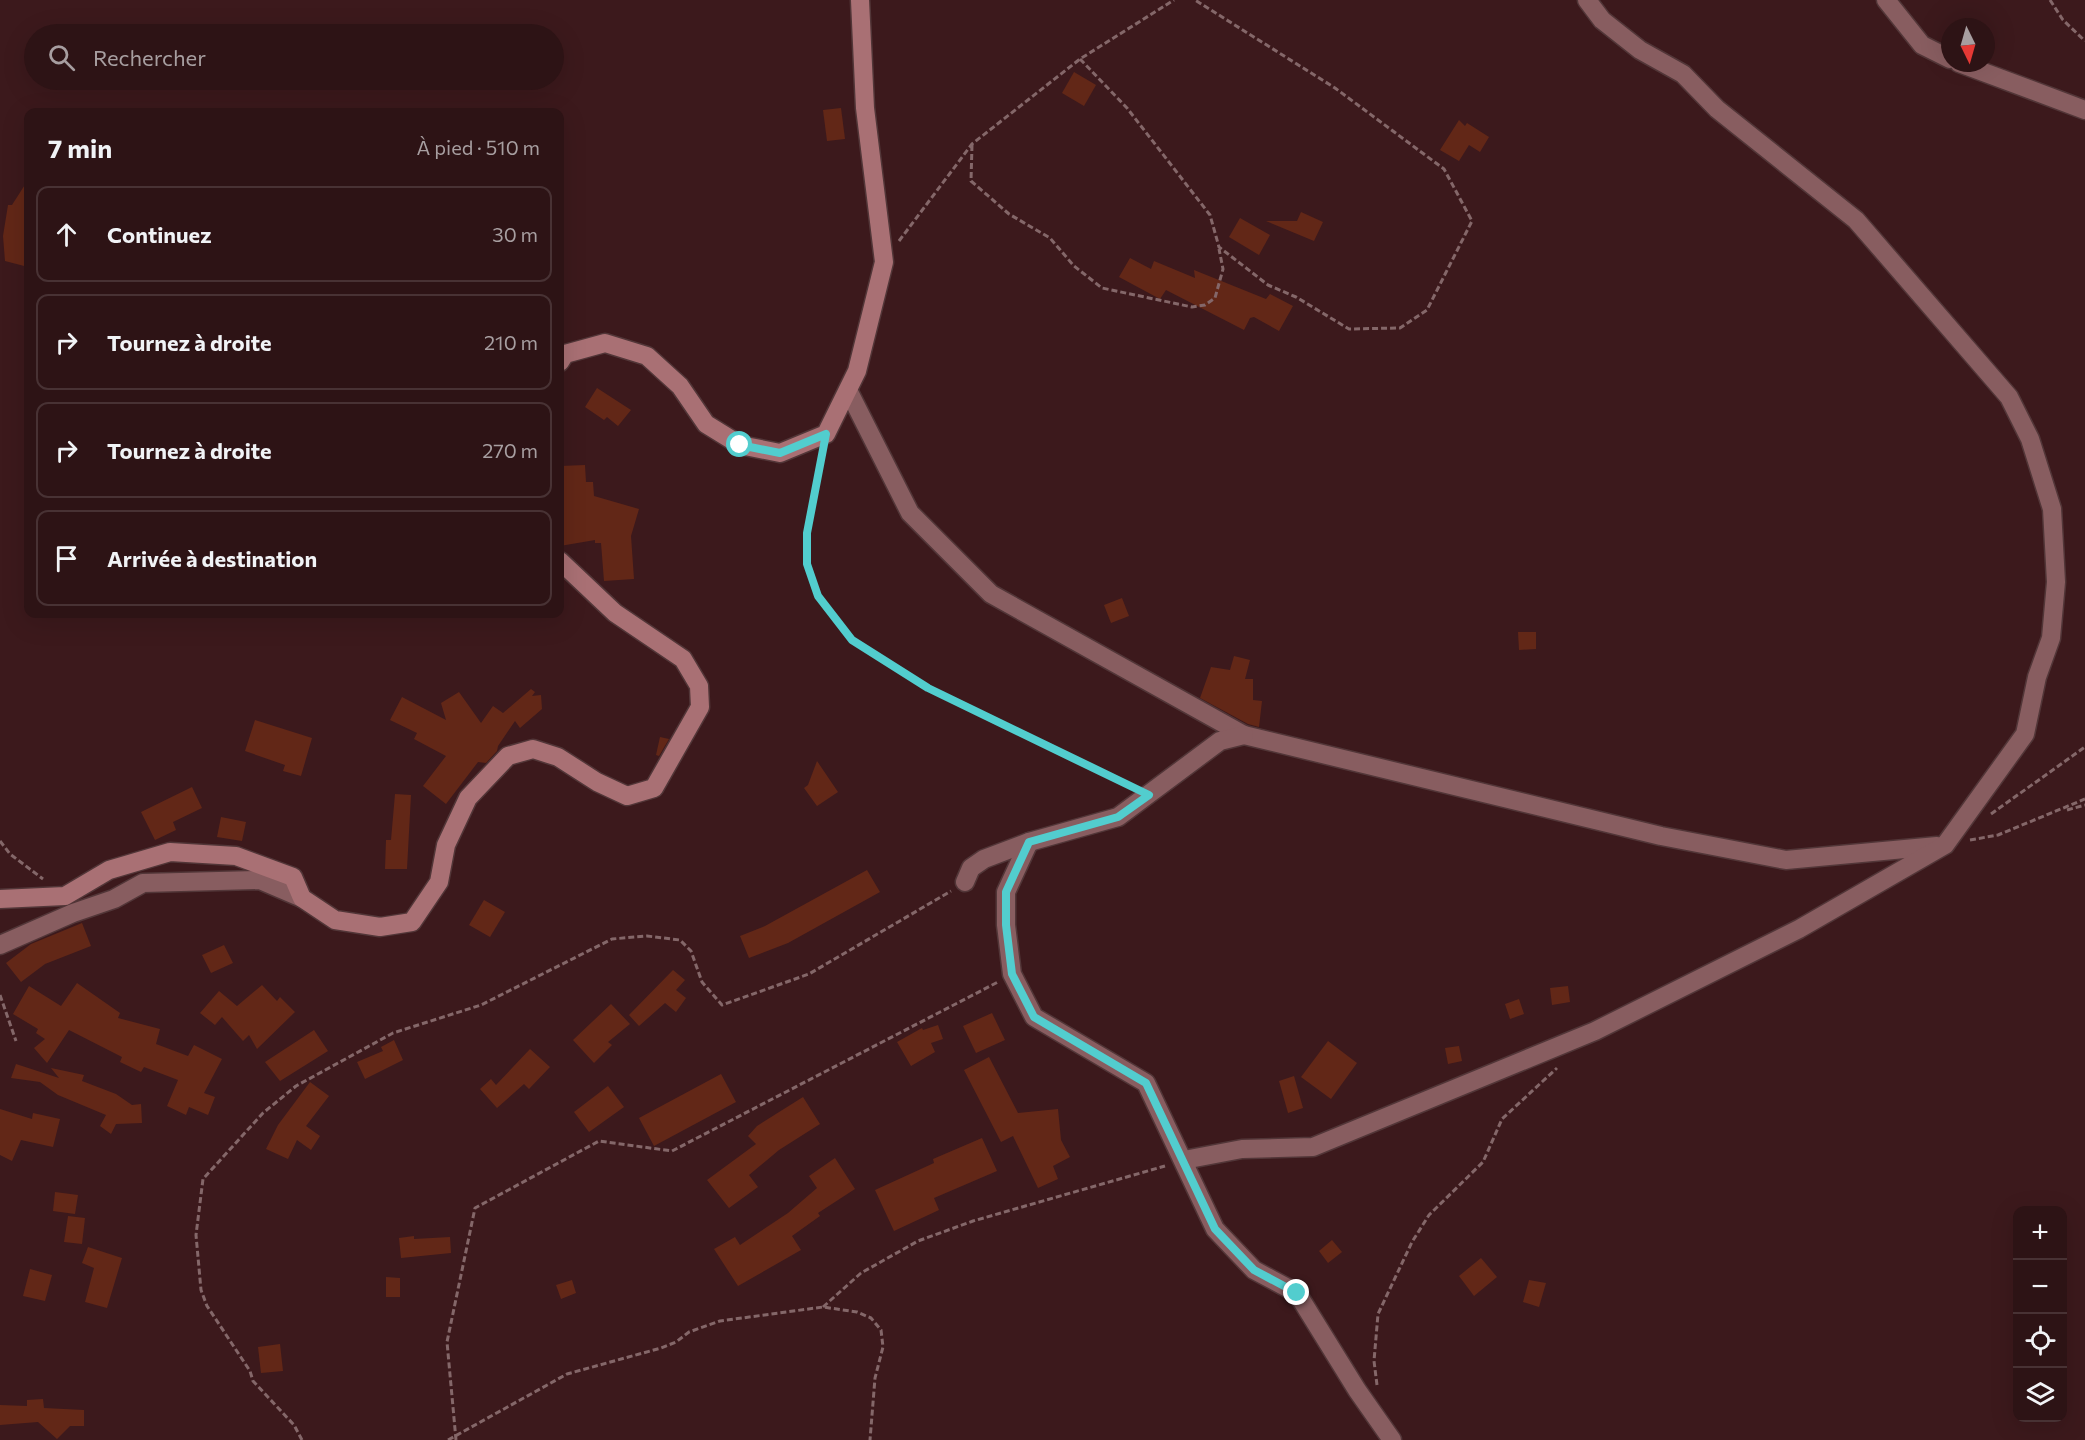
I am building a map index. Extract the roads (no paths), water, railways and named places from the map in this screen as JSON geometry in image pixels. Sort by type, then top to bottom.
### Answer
[{"type":"street","points":[[564,356],[605,343],[647,356],[680,386],[706,424],[740,445],[780,453],[826,434],[857,371],[884,262],[865,108],[860,0]]},
{"type":"street","points":[[1184,1160],[1242,1149],[1313,1147],[1573,1040],[1799,929],[1945,845],[2025,734],[2037,677],[2051,638],[2056,582],[2052,509],[2030,439],[2009,397],[1856,220],[1717,109],[1683,74],[1640,50],[1602,20],[1587,0]]},
{"type":"street","points":[[1886,0],[1922,45],[1941,54]]},
{"type":"street","points":[[1983,72],[2085,110]]},
{"type":"street","points":[[848,390],[910,513],[991,594],[1244,735],[1661,836],[1786,860],[1945,845]]},
{"type":"street","points":[[0,945],[19,935],[114,899],[143,883],[260,880],[302,898],[335,920],[380,927],[412,922],[439,882],[446,845],[468,798],[508,756],[532,749],[558,757],[597,782],[627,796],[654,788],[700,707],[699,686],[683,659],[615,613],[564,565]]},
{"type":"street","points":[[965,882],[971,868],[984,859],[1029,842],[1118,817],[1220,741],[1244,735]]},
{"type":"street","points":[[1029,842],[1006,892],[1012,974],[1034,1017],[1146,1083],[1215,1229],[1254,1270],[1297,1293],[1357,1390],[1392,1440]]},
{"type":"street","points":[[0,899],[65,896],[109,870],[170,852],[236,856],[293,877],[302,898]]},
{"type":"street","points":[[0,951],[19,935]]}]
